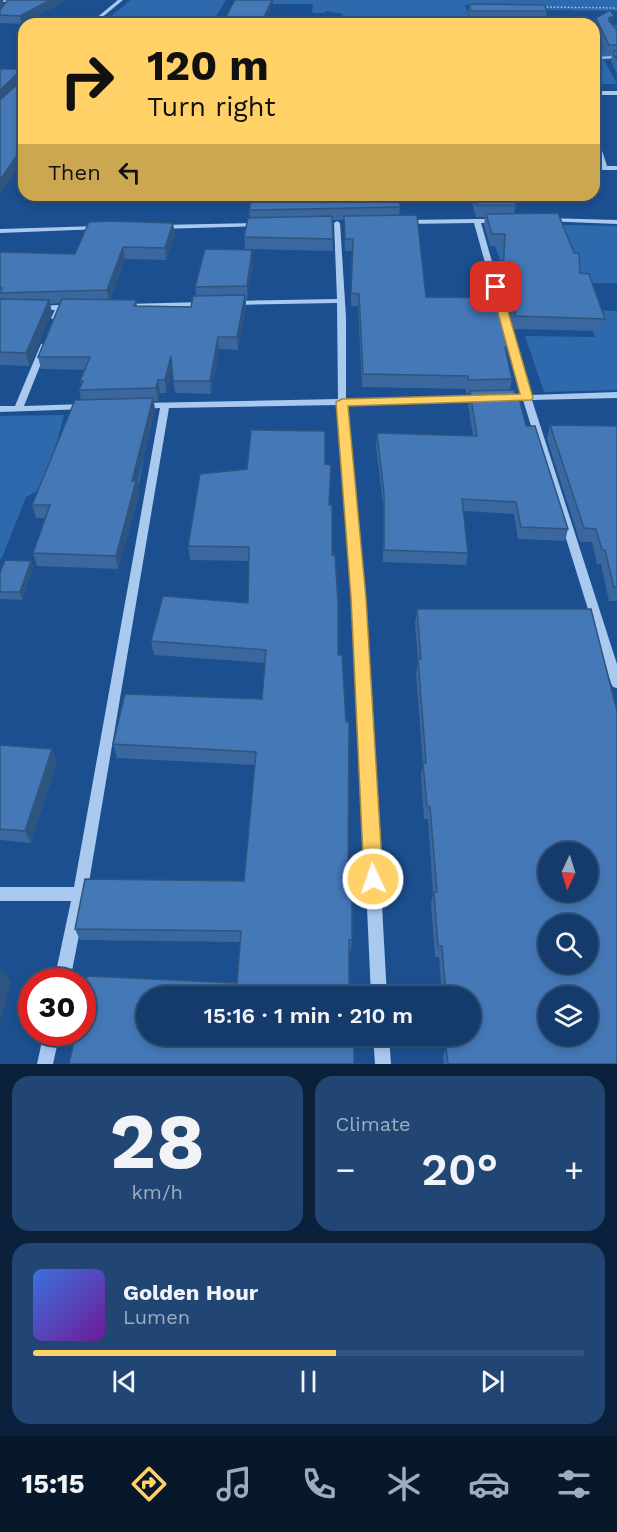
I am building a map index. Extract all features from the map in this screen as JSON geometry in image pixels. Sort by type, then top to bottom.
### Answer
[{"type":"street","points":[[98,18],[121,0]]},
{"type":"street","points":[[0,1],[17,2]]},
{"type":"street","points":[[0,16],[11,1]]},
{"type":"street","points":[[600,58],[617,57]]},
{"type":"street","points":[[600,93],[617,93]]},
{"type":"street","points":[[600,153],[605,168]]},
{"type":"street","points":[[600,168],[617,168]]},
{"type":"street","points":[[536,220],[617,222]]},
{"type":"street","points":[[477,221],[527,398],[617,683]]},
{"type":"street","points":[[395,222],[512,221]]},
{"type":"street","points":[[336,223],[342,402],[359,598],[378,986]]},
{"type":"street","points":[[325,224],[348,223]]},
{"type":"street","points":[[148,227],[265,225]]},
{"type":"street","points":[[0,231],[103,228]]},
{"type":"street","points":[[223,304],[340,301]]},
{"type":"street","points":[[118,306],[212,304]]},
{"type":"street","points":[[51,328],[60,307]]},
{"type":"street","points":[[24,309],[72,307]]},
{"type":"street","points":[[18,409],[47,338]]},
{"type":"street","points":[[131,406],[617,395]]},
{"type":"street","points":[[65,968],[80,894],[165,406]]},
{"type":"street","points":[[0,410],[97,407]]},
{"type":"street","points":[[0,894],[80,894]]},
{"type":"street","points":[[45,1064],[49,1046]]},
{"type":"street","points":[[382,1046],[383,1064]]},
{"type":"path","points":[[546,12],[542,7],[617,8]]},
{"type":"shaded area","points":[[131,0],[226,0],[215,18],[108,18]]},
{"type":"shaded area","points":[[237,0],[617,0],[617,11],[484,9],[483,5],[465,5],[469,18],[334,18],[342,17],[343,14],[325,11],[325,13],[312,13],[313,4],[271,4]]},
{"type":"shaded area","points":[[600,24],[617,25],[617,59],[604,60],[617,84],[600,84],[600,49],[604,49],[600,43]]},
{"type":"shaded area","points":[[488,226],[617,226],[617,283],[578,283],[566,260],[500,260]]},
{"type":"shaded area","points":[[586,310],[617,311],[617,390],[544,392],[525,336],[595,337]]},
{"type":"shaded area","points":[[64,415],[51,465],[143,463],[139,484],[47,486],[26,497],[2,558],[0,558],[0,416]]},
{"type":"building","points":[[8,0],[50,0],[20,16],[0,15],[0,10]]},
{"type":"building","points":[[235,0],[272,0],[264,18],[225,18]]},
{"type":"building","points":[[469,5],[544,5],[547,11],[471,11]]},
{"type":"building","points":[[610,10],[614,16],[609,18],[609,21],[617,30],[617,45],[609,45],[600,26],[600,18],[596,18]]},
{"type":"building","points":[[473,17],[550,18],[473,18]]},
{"type":"building","points":[[0,69],[18,69],[18,73],[0,90]]},
{"type":"building","points":[[18,84],[18,154],[0,180],[0,100]]},
{"type":"building","points":[[251,201],[400,201],[400,207],[249,210]]},
{"type":"building","points":[[476,201],[515,201],[516,205],[477,205]]},
{"type":"building","points":[[558,213],[574,253],[579,253],[580,273],[589,274],[605,319],[516,316],[503,274],[505,234],[492,234],[486,214]]},
{"type":"building","points":[[417,215],[426,297],[498,298],[512,379],[468,380],[468,376],[363,374],[359,294],[351,293],[353,239],[345,239],[344,216]]},
{"type":"building","points":[[332,216],[333,239],[244,237],[248,218]]},
{"type":"building","points":[[89,222],[173,223],[165,248],[123,247],[107,290],[0,293],[2,288],[0,287],[0,252],[75,254]]},
{"type":"building","points":[[205,249],[252,250],[247,286],[195,287]]},
{"type":"building","points":[[245,295],[237,337],[218,337],[210,381],[173,381],[171,356],[165,380],[158,380],[156,388],[79,390],[83,381],[80,381],[90,357],[38,357],[62,299],[136,300],[134,306],[191,307],[193,296]]},
{"type":"building","points":[[0,299],[49,300],[26,353],[0,352]]},
{"type":"building","points":[[514,390],[516,398],[519,398],[526,426],[535,426],[568,529],[521,527],[516,502],[462,499],[468,553],[384,550],[384,493],[377,433],[477,436],[470,391]]},
{"type":"building","points":[[153,398],[132,481],[136,481],[116,556],[33,553],[50,505],[32,505],[75,400]]},
{"type":"building","points":[[550,425],[617,426],[617,587],[614,587],[605,550],[602,550],[596,529],[584,528]]},
{"type":"building","points":[[251,430],[325,431],[325,464],[331,465],[329,505],[332,505],[332,555],[335,555],[338,602],[338,655],[342,655],[346,722],[349,722],[348,886],[352,886],[352,940],[349,940],[349,986],[136,986],[136,1046],[354,1046],[354,1064],[69,1064],[73,1046],[96,1046],[96,976],[237,983],[241,931],[75,929],[85,879],[244,881],[256,752],[113,744],[125,694],[262,699],[266,650],[151,641],[163,596],[248,603],[249,547],[188,546],[200,474],[247,469]]},
{"type":"building","points":[[5,560],[31,561],[20,592],[0,592],[0,573]]},
{"type":"building","points":[[417,609],[591,609],[617,711],[617,1064],[448,1064],[446,1047],[481,1046],[481,986],[445,986],[442,946],[438,946],[434,892],[437,892],[430,807],[427,806],[423,763],[426,763],[418,659],[421,659]]},
{"type":"building","points":[[0,745],[52,749],[25,831],[0,829]]},
{"type":"route","points":[[373,879],[359,598],[342,402],[527,398],[496,287]]}]
